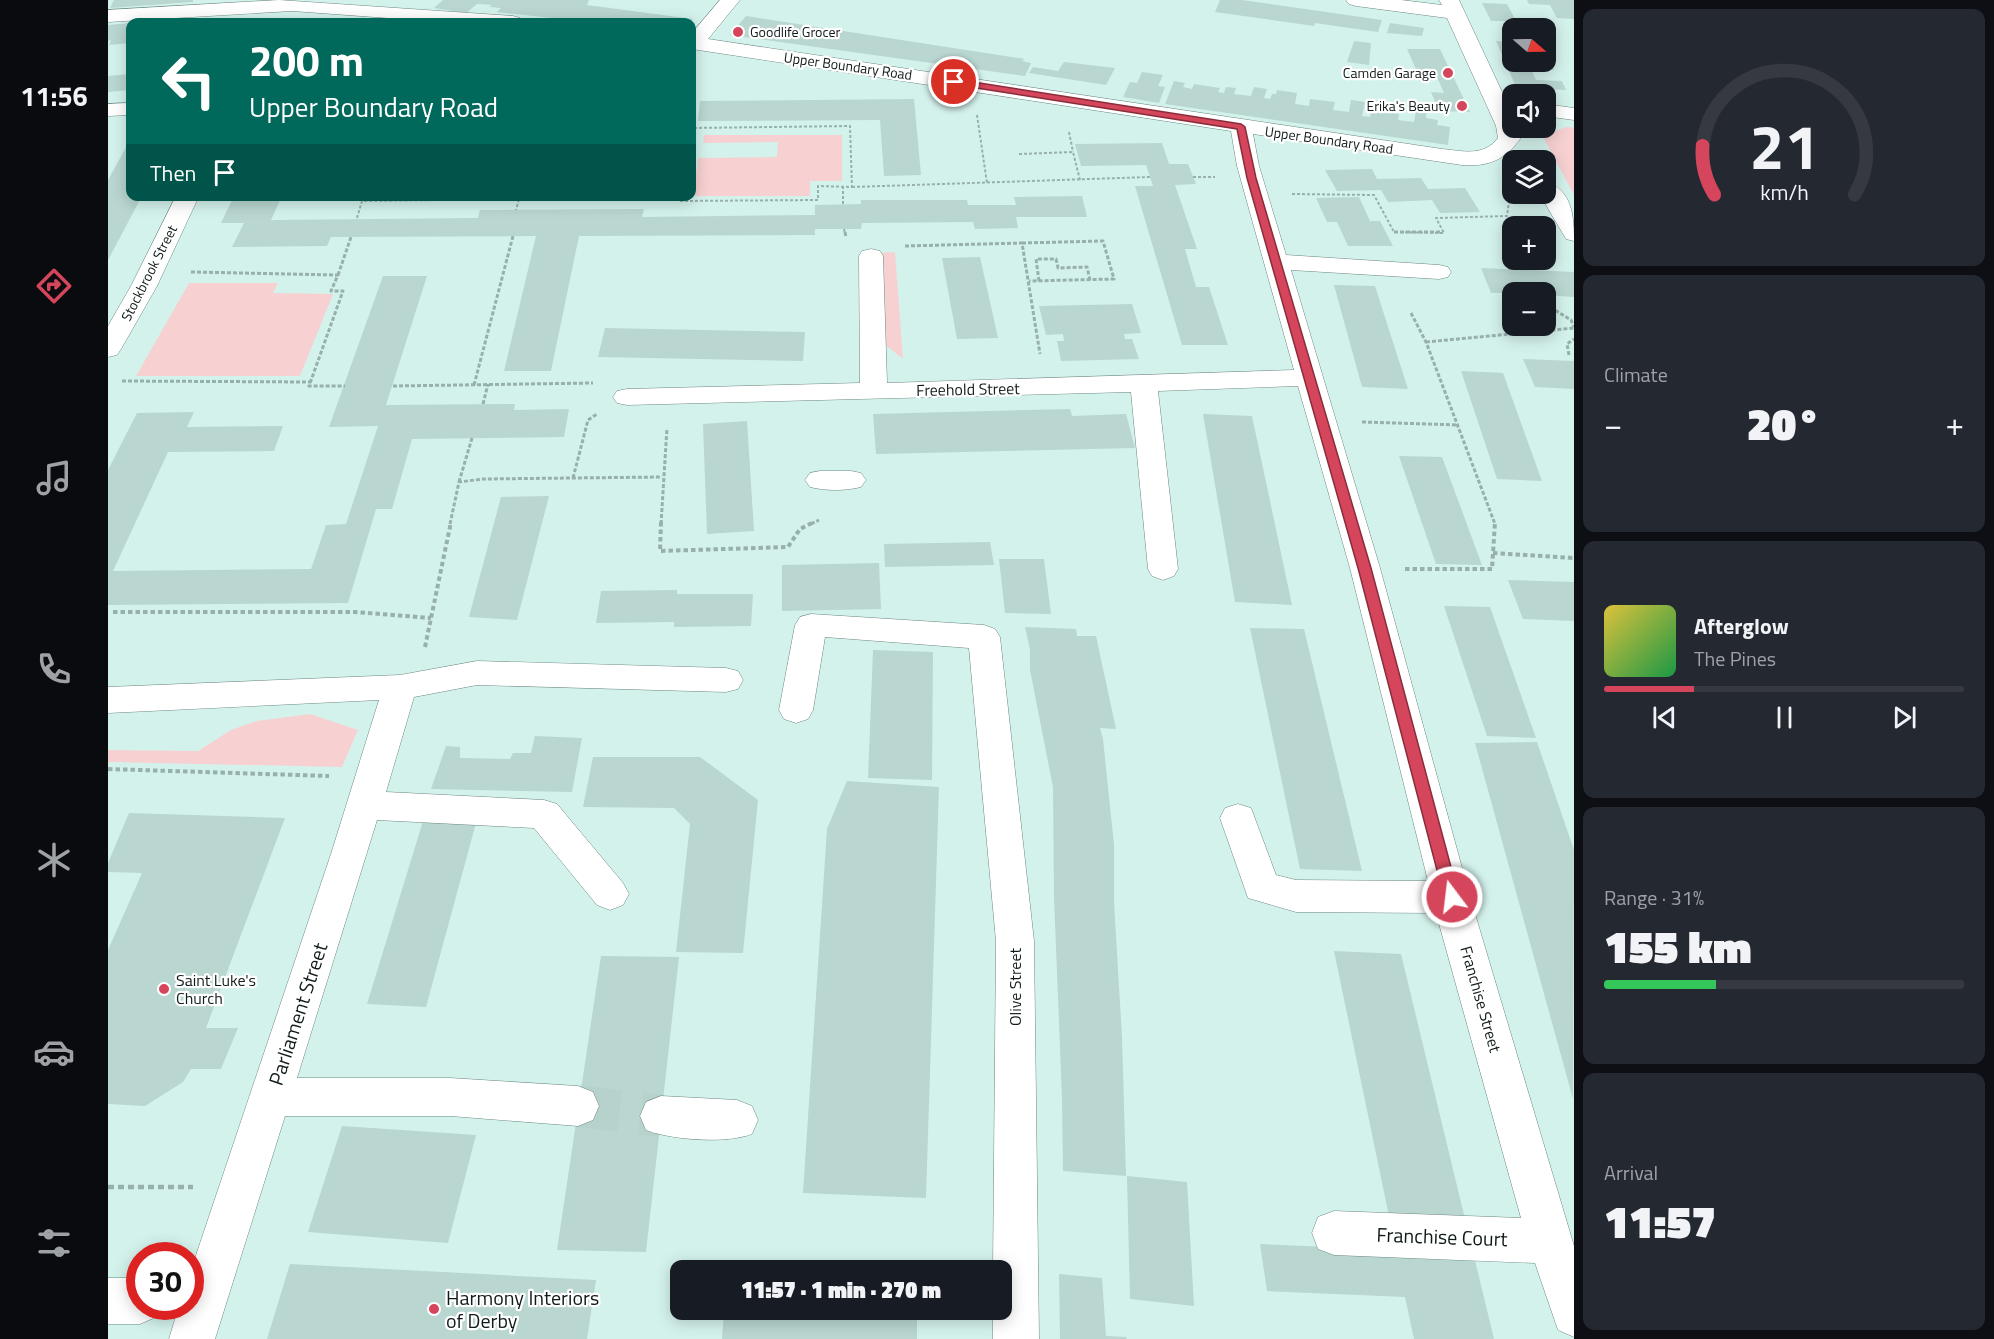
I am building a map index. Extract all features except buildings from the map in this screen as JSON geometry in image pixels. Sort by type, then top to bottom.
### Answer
[{"type":"street","points":[[696,40],[730,0]]},
{"type":"street","points":[[1356,0],[1452,6],[1502,102]]},
{"type":"street","points":[[108,16],[258,3],[305,6],[408,6],[487,18]]},
{"type":"street","points":[[292,18],[305,6]]},
{"type":"street","name":"Upper Boundary Road","points":[[696,43],[973,85],[1014,101],[1241,127],[1442,156],[1481,159],[1502,157]]},
{"type":"street","points":[[108,110],[126,109]]},
{"type":"street","points":[[1556,112],[1574,114]]},
{"type":"street","name":"Franchise Street","points":[[1241,127],[1256,193],[1278,262],[1365,568],[1452,897],[1574,1314]]},
{"type":"street","name":"Stockbrook Street","points":[[108,349],[151,272],[186,201]]},
{"type":"street","points":[[1556,201],[1574,234]]},
{"type":"street","points":[[859,251],[874,390]]},
{"type":"street","points":[[1278,262],[1438,272]]},
{"type":"street","name":"Freehold Street","points":[[627,397],[1046,387],[1310,377]]},
{"type":"street","points":[[1144,384],[1163,569]]},
{"type":"street","points":[[820,480],[851,480]]},
{"type":"street","name":"Olive Street","points":[[796,710],[811,626],[984,637],[1015,941],[1016,1339]]},
{"type":"street","points":[[108,700],[408,686],[477,673],[726,680]]},
{"type":"street","name":"Parliament Street","points":[[204,1289],[242,1186],[368,791],[408,686]]},
{"type":"street","points":[[368,791],[544,814],[610,894]]},
{"type":"street","points":[[1238,818],[1261,887],[1296,896],[1452,897]]},
{"type":"street","points":[[271,1096],[450,1097],[578,1106]]},
{"type":"street","points":[[661,1116],[737,1120]]},
{"type":"street","name":"Franchise Court","points":[[1334,1233],[1551,1241]]},
{"type":"street","points":[[108,1301],[126,1301]]},
{"type":"path","points":[[973,85],[987,183]]},
{"type":"path","points":[[696,128],[850,126],[852,187]]},
{"type":"path","points":[[1019,154],[1073,152],[1080,180]]},
{"type":"path","points":[[696,201],[818,200],[818,186],[852,187],[1150,177]]},
{"type":"path","points":[[843,186],[843,205]]},
{"type":"path","points":[[1256,193],[1374,195],[1394,232],[1444,233],[1436,218],[1507,216],[1509,204]]},
{"type":"path","points":[[357,218],[362,201]]},
{"type":"path","points":[[516,210],[518,201]]},
{"type":"path","points":[[844,229],[859,251]]},
{"type":"path","points":[[474,385],[513,236]]},
{"type":"path","points":[[345,386],[309,386],[343,291],[331,291],[351,237]]},
{"type":"path","points":[[901,246],[1103,241],[1114,279],[1029,281]]},
{"type":"path","points":[[1022,243],[1046,387]]},
{"type":"path","points":[[1039,281],[1036,259],[1056,259],[1058,268],[1087,267],[1089,280]]},
{"type":"path","points":[[151,272],[338,275]]},
{"type":"path","points":[[1426,342],[1574,328],[1571,320],[1556,311]]},
{"type":"path","points":[[1397,569],[1492,568],[1495,520],[1460,425],[1426,342],[1411,313]]},
{"type":"path","points":[[1569,355],[1567,344],[1574,339]]},
{"type":"path","points":[[120,381],[311,382]]},
{"type":"path","points":[[393,386],[597,382],[627,397]]},
{"type":"path","points":[[483,404],[488,384]]},
{"type":"path","points":[[670,396],[662,477],[660,551],[788,547],[800,529],[819,520]]},
{"type":"path","points":[[573,478],[588,420],[627,397]]},
{"type":"path","points":[[1354,421],[1460,425]]},
{"type":"path","points":[[408,686],[431,618],[459,482],[472,438]]},
{"type":"path","points":[[459,482],[483,479],[662,477]]},
{"type":"path","points":[[1493,553],[1574,558]]},
{"type":"path","points":[[113,612],[355,612],[431,618]]},
{"type":"path","points":[[108,769],[368,791]]},
{"type":"path","points":[[108,1187],[242,1186]]},
{"type":"shaded area","points":[[1567,127],[1574,128],[1574,195],[1556,161],[1556,150],[1550,150],[1544,138],[1556,138],[1556,131]]},
{"type":"shaded area","points":[[704,135],[842,135],[842,181],[810,181],[810,196],[696,196],[698,158],[777,157],[778,142],[703,143]]},
{"type":"shaded area","points":[[895,252],[903,359],[883,343],[879,253]]},
{"type":"shaded area","points":[[189,283],[278,283],[273,293],[333,294],[300,376],[136,376]]},
{"type":"shaded area","points":[[310,714],[358,730],[342,767],[108,762],[108,750],[198,751],[231,730],[257,721]]},
{"type":"tunnel","points":[[578,1106],[661,1116]]},
{"type":"place","name":"Goodlife Grocer","points":[[738,32]]},
{"type":"place","name":"Camden Garage","points":[[1448,73]]},
{"type":"place","name":"Erika's Beauty","points":[[1462,106]]},
{"type":"place","name":"Saint Luke's Church","points":[[164,989]]},
{"type":"place","name":"Harmony Interiors of Derby","points":[[434,1309]]},
{"type":"route","points":[[954,82],[1241,127],[1251,178],[1278,262],[1365,568],[1452,897]]}]
